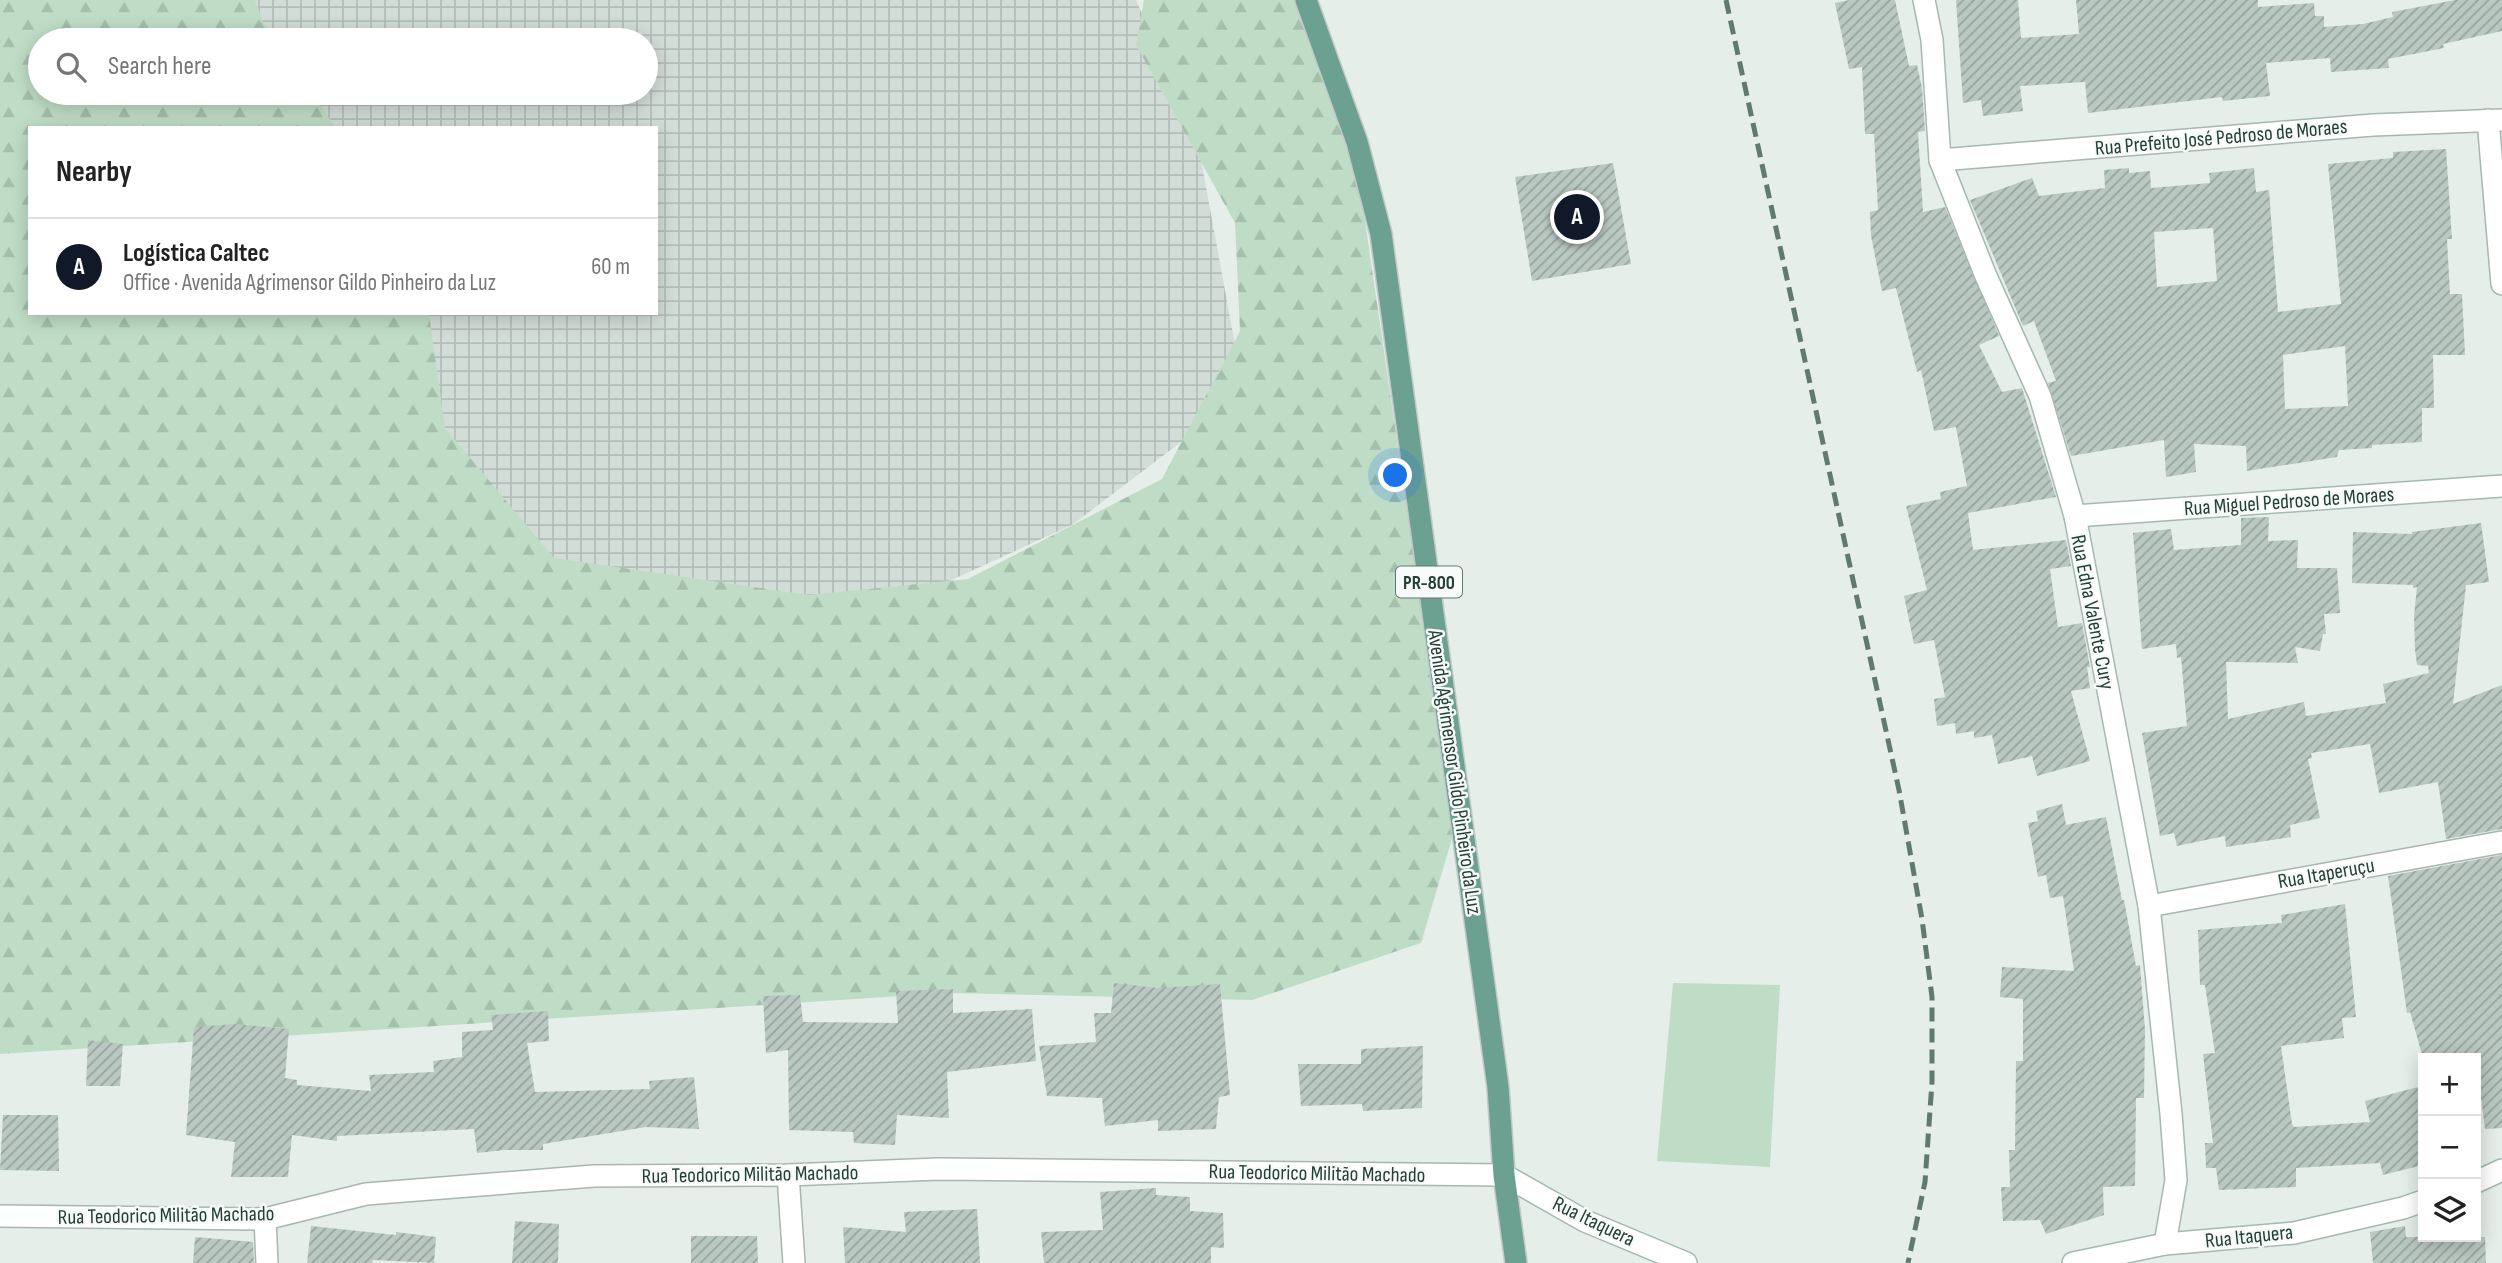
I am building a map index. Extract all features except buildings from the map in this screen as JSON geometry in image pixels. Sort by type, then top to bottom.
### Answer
[{"type":"main road","name":"Avenida Agrimensor Gildo Pinheiro da Luz","points":[[1306,0],[1357,142],[1381,234],[1498,1087],[1504,1175],[1516,1263]]},
{"type":"street","name":"Rua Edna Valente Cury","points":[[1924,0],[1932,40],[1940,160],[1985,274],[2040,396],[2075,516],[2149,906],[2176,1180],[2165,1244]]},
{"type":"street","name":"Rua Prefeito José Pedroso de Moraes","points":[[1940,160],[2373,125],[2495,120]]},
{"type":"street","points":[[2495,120],[2502,284]]},
{"type":"street","name":"Rua Miguel Pedroso de Moraes","points":[[2075,516],[2502,486]]},
{"type":"street","name":"Rua Itaperuçu","points":[[2149,906],[2502,842]]},
{"type":"street","name":"Rua Teodorico Militão Machado","points":[[0,1216],[265,1219],[366,1194],[594,1176],[788,1175],[938,1169],[1504,1175]]},
{"type":"street","points":[[2481,1180],[2502,1170]]},
{"type":"street","points":[[788,1175],[794,1263]]},
{"type":"street","name":"Rua Itaquera","points":[[1504,1175],[1586,1221],[1686,1263]]},
{"type":"street","name":"Rua Itaquera","points":[[2073,1263],[2165,1244],[2294,1233],[2418,1203]]},
{"type":"street","points":[[265,1219],[267,1263]]},
{"type":"shaded area","points":[[0,0],[1136,0],[1198,143],[1244,394],[1072,525],[855,624],[524,611],[40,315],[658,315],[658,126],[30,126]]},
{"type":"green space","points":[[0,0],[255,0],[267,28],[28,28],[28,105],[320,105],[335,126],[28,126],[28,315],[429,315],[445,428],[554,558],[809,595],[968,579],[1162,479],[1240,331],[1235,223],[1136,45],[1144,0],[1300,0],[1355,152],[1454,832],[1421,943],[1252,1000],[949,993],[0,1054]]},
{"type":"green space","points":[[1673,983],[1780,985],[1770,1167],[1657,1161]]},
{"type":"railway","points":[[1726,0],[1899,790],[1922,919],[1932,997],[1932,1082],[1925,1182],[1908,1263]]},
{"type":"place","name":"Logística Caltec","points":[[1577,217]]}]
